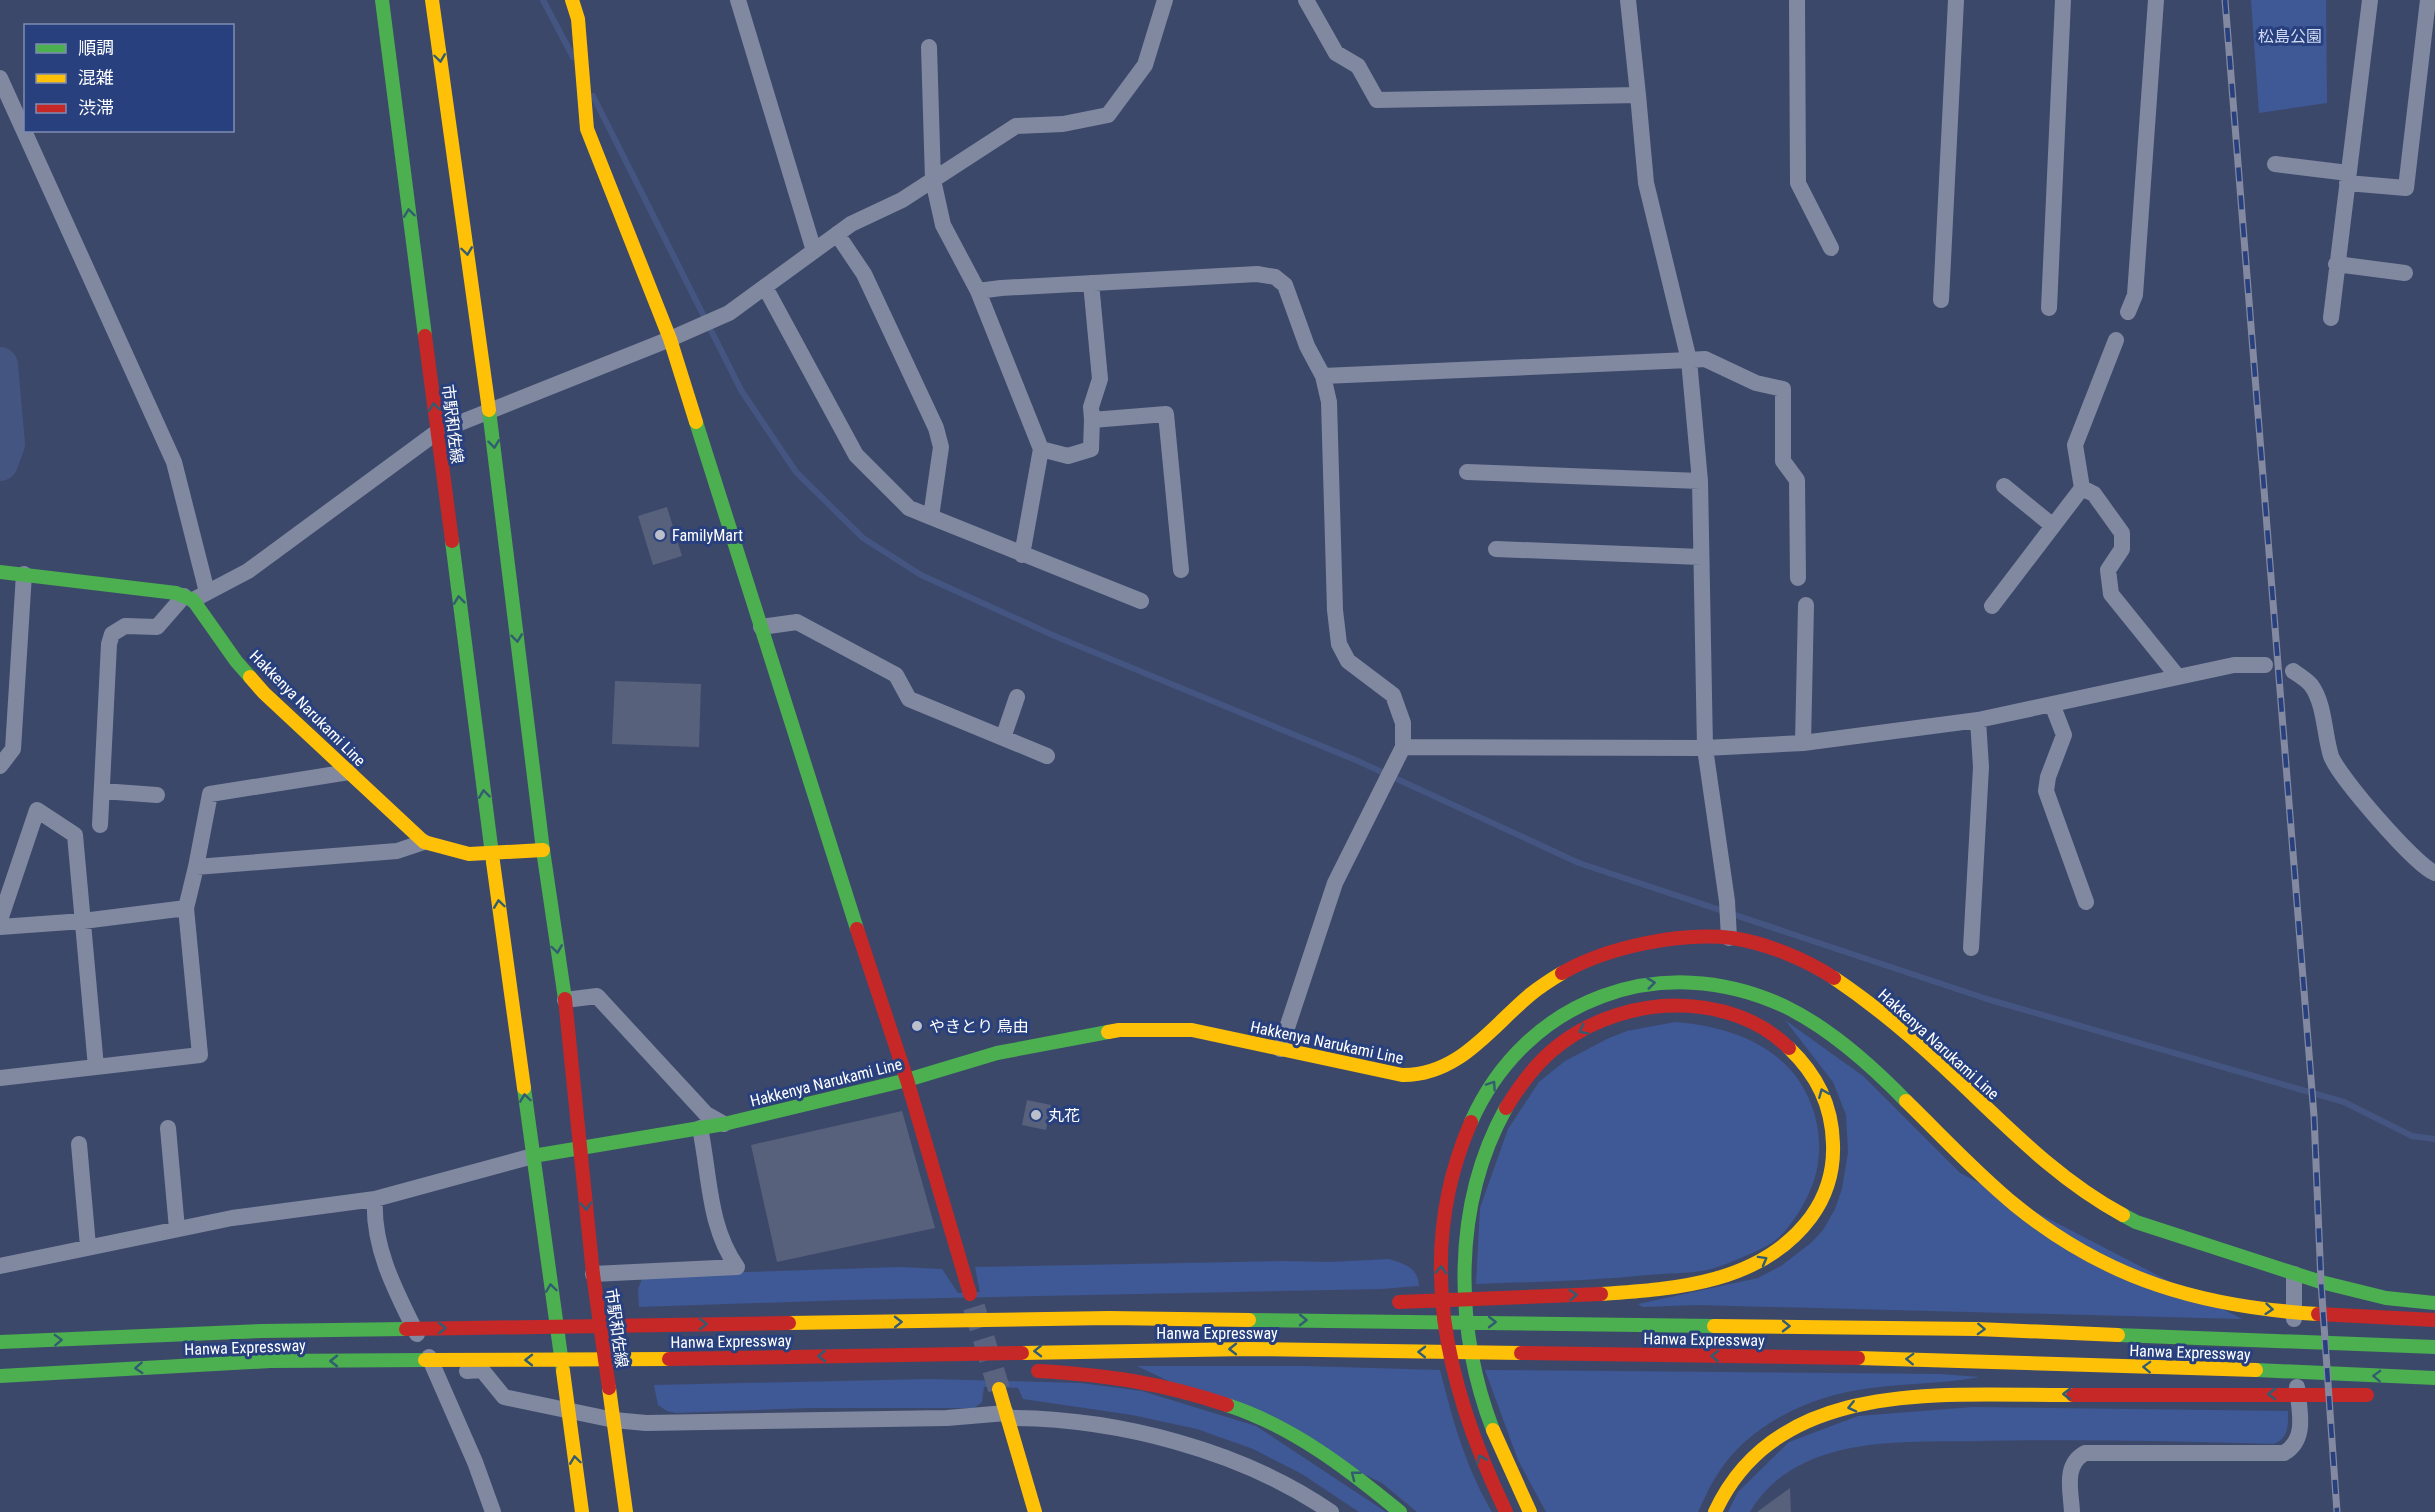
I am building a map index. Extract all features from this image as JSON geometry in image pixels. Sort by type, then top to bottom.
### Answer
[{"type":"main road","name":"市駅和佐線","points":[[382,0],[492,852]]},
{"type":"main road","points":[[432,0],[489,410],[543,850],[565,1000],[581,1148]]},
{"type":"main road","points":[[572,0],[578,19],[587,129],[670,339],[831,852],[907,1080],[970,1294]]},
{"type":"main road","points":[[11,573],[195,596]]},
{"type":"main road","name":"Hakkenya Narukami Line","points":[[195,596],[236,661],[264,693],[424,843],[469,854],[543,850]]},
{"type":"main road","points":[[492,852],[582,1512]]},
{"type":"main road","name":"Hakkenya Narukami Line","points":[[532,1156],[724,1124],[907,1080],[997,1053],[1119,1030],[1192,1030],[1410,1077],[1426,1075],[1475,1045],[1548,982],[1585,961],[1647,943],[1711,937],[1729,930],[1757,944],[1825,971],[1860,995],[1894,1021],[2054,1170],[2109,1209],[2136,1222],[2294,1274],[2386,1298],[2435,1303]]},
{"type":"main road","points":[[1506,1512],[1467,1423],[1443,1327],[1440,1277],[1448,1197],[1460,1149],[1478,1106],[1505,1066],[1538,1032],[1606,993],[1649,983],[1691,982],[1734,987],[1774,1001],[1824,1030],[1862,1059],[2003,1195],[2052,1233],[2139,1280],[2188,1296],[2211,1300],[2306,1312],[2435,1320]]},
{"type":"main road","points":[[1390,1302],[1515,1298],[1640,1291],[1687,1285],[1740,1271],[1776,1252],[1802,1229],[1819,1204],[1830,1178],[1832,1162],[1829,1110],[1817,1080],[1798,1054],[1771,1032],[1737,1015],[1699,1006],[1657,1006],[1636,1010],[1597,1023],[1564,1041],[1537,1065],[1510,1102],[1487,1149],[1472,1197],[1464,1255],[1464,1301],[1469,1346],[1482,1401],[1503,1457],[1530,1512]]},
{"type":"main road","name":"市駅和佐線","points":[[581,1148],[593,1274],[626,1512]]},
{"type":"main road","points":[[1109,1318],[1308,1307]]},
{"type":"main road","name":"Hanwa Expressway","points":[[0,1342],[262,1331],[1109,1318],[1977,1329],[2435,1347]]},
{"type":"main road","name":"Hanwa Expressway","points":[[0,1376],[270,1361],[650,1359],[1214,1349],[1850,1358],[2205,1368],[2435,1378]]},
{"type":"main road","points":[[945,1353],[1003,1367]]},
{"type":"main road","points":[[1025,1370],[1076,1371],[1133,1378],[1160,1383],[1215,1399],[1277,1426],[1302,1440],[1348,1470],[1400,1512]]},
{"type":"main road","points":[[999,1389],[1035,1512]]},
{"type":"main road","points":[[1715,1512],[1734,1478],[1760,1450],[1796,1426],[1827,1413],[1850,1407],[1898,1399],[1978,1395],[2376,1395]]},
{"type":"street","points":[[738,0],[814,251]]},
{"type":"street","points":[[100,825],[109,644],[112,634],[125,626],[158,627],[195,596],[248,571],[437,432],[670,339],[729,313],[851,224],[902,200],[1016,126],[1063,124],[1107,115],[1145,65],[1165,0]]},
{"type":"street","points":[[1306,0],[1336,53],[1358,66],[1377,100],[1638,95]]},
{"type":"street","points":[[1628,0],[1646,183],[1689,360],[1700,481],[1705,748],[1727,901],[1729,930]]},
{"type":"street","points":[[1797,0],[1798,183],[1831,248]]},
{"type":"street","points":[[1941,300],[1956,0]]},
{"type":"street","points":[[2049,308],[2063,0]]},
{"type":"street","points":[[2128,312],[2135,296],[2156,0]]},
{"type":"street","points":[[2331,318],[2370,0]]},
{"type":"street","points":[[2275,164],[2406,188],[2428,0]]},
{"type":"street","points":[[928,47],[933,180],[943,225],[978,291],[1041,449],[1022,555]]},
{"type":"street","points":[[0,78],[24,131]]},
{"type":"street","points":[[24,132],[174,462],[195,596]]},
{"type":"street","points":[[837,234],[864,274],[936,428],[941,447],[931,517]]},
{"type":"street","points":[[2337,264],[2405,273]]},
{"type":"street","points":[[978,291],[1257,274],[1275,277],[1285,285],[1307,346],[1323,376],[1329,402],[1335,610],[1340,644],[1348,661],[1392,695],[1403,723],[1403,747],[1335,883],[1280,1049]]},
{"type":"street","points":[[1041,449],[1068,456],[1091,449],[1092,407],[1100,379],[1092,283]]},
{"type":"street","points":[[765,286],[856,455],[909,508],[1141,601]]},
{"type":"street","points":[[1992,606],[2082,488],[2075,446],[2116,340]]},
{"type":"street","points":[[1323,376],[1705,359],[1756,383],[1783,389],[1784,461],[1797,480],[1798,578]]},
{"type":"street","points":[[1092,420],[1166,414],[1181,570]]},
{"type":"street","points":[[1467,472],[1700,481]]},
{"type":"street","points":[[2004,486],[2053,526]]},
{"type":"street","points":[[2082,488],[2094,494],[2122,533],[2122,549],[2108,570],[2111,594],[2178,677]]},
{"type":"street","points":[[1496,549],[1701,557]]},
{"type":"street","points":[[0,766],[13,749],[7,726],[11,573]]},
{"type":"street","points":[[1803,743],[1806,604]]},
{"type":"street","points":[[761,627],[797,622],[896,675],[909,699],[1047,756]]},
{"type":"street","points":[[1403,747],[1705,748],[1803,743],[1978,720],[2234,665],[2265,665]]},
{"type":"street","points":[[2293,671],[2310,684],[2316,694],[2332,758],[2343,775],[2398,842],[2427,870],[2435,873]]},
{"type":"street","points":[[1003,738],[1017,697]]},
{"type":"street","points":[[2052,704],[2064,735],[2048,777],[2046,791],[2086,902]]},
{"type":"street","points":[[1971,948],[1981,767],[1978,720]]},
{"type":"street","points":[[0,1078],[200,1055],[186,908],[210,794],[349,772]]},
{"type":"street","points":[[102,791],[157,795]]},
{"type":"street","points":[[0,920],[37,810],[75,835],[96,1067]]},
{"type":"street","points":[[196,867],[397,850],[424,843]]},
{"type":"street","points":[[0,927],[83,921],[186,908]]},
{"type":"street","points":[[565,1000],[597,996],[706,1114],[724,1124]]},
{"type":"street","points":[[168,1128],[177,1229]]},
{"type":"street","points":[[593,1274],[737,1267],[728,1254],[714,1219],[700,1128]]},
{"type":"street","points":[[79,1144],[88,1246]]},
{"type":"street","points":[[0,1262],[232,1218],[375,1199],[532,1156]]},
{"type":"street","points":[[375,1199],[374,1225],[385,1260],[404,1307],[436,1371],[475,1462],[493,1512]]},
{"type":"street","points":[[2072,1512],[2070,1472],[2074,1460],[2085,1453],[2276,1454],[2291,1449],[2298,1439],[2300,1428],[2295,1358],[2294,1274]]},
{"type":"street","points":[[436,1371],[482,1370],[504,1396],[614,1420],[646,1423],[1007,1416],[1080,1422],[1129,1430],[1240,1463],[1310,1497],[1331,1512]]},
{"type":"green space","name":"松島公園","points":[[2251,0],[2326,0],[2327,103],[2259,113]]},
{"type":"green space","points":[[1785,1020],[1863,1076],[1960,1173],[2242,1319],[1697,1305],[1643,1307],[1638,1304],[1758,1278],[1781,1266],[1812,1242],[1823,1230],[1835,1209],[1842,1189],[1848,1152],[1846,1115],[1833,1082]]},
{"type":"green space","points":[[1675,1022],[1720,1030],[1761,1046],[1794,1074],[1806,1093],[1817,1125],[1818,1160],[1809,1194],[1789,1226],[1777,1239],[1765,1247],[1724,1265],[1703,1271],[1584,1280],[1476,1284],[1480,1208],[1508,1129],[1539,1082],[1565,1061],[1609,1038],[1627,1031]]},
{"type":"green space","points":[[1389,1259],[1410,1268],[1416,1275],[1419,1286],[1381,1289],[848,1300],[639,1307],[638,1289],[642,1279],[658,1275],[900,1267],[942,1269],[958,1293],[980,1292],[975,1267],[1330,1262]]},
{"type":"green space","points":[[1137,1366],[1304,1366],[1440,1370],[1467,1460],[1492,1512],[1417,1512],[1382,1483]]},
{"type":"green space","points":[[1485,1370],[1940,1374],[1980,1377],[1885,1386],[1849,1392],[1826,1397],[1783,1415],[1746,1441],[1730,1457],[1714,1480],[1698,1512],[1546,1512],[1518,1460]]},
{"type":"green space","points":[[929,1379],[1081,1383],[1142,1391],[1256,1426],[1386,1512],[1359,1512],[1302,1474],[1253,1449],[1197,1429],[1132,1415],[1023,1399],[1018,1388],[984,1387],[982,1402],[974,1408],[810,1408],[676,1413],[667,1411],[658,1405],[654,1385]]},
{"type":"green space","points":[[1973,1407],[2288,1411],[2288,1421],[2285,1435],[2274,1444],[2051,1440],[1919,1442],[1861,1446],[1824,1455],[1801,1464],[1772,1484],[1750,1512],[1728,1512],[1738,1492],[1789,1442],[1858,1416]]},
{"type":"building","points":[[667,507],[682,556],[653,565],[638,516]]},
{"type":"building","points":[[615,681],[701,684],[699,747],[612,744]]},
{"type":"building","name":"丸花","points":[[1027,1100],[1051,1105],[1046,1130],[1022,1125]]},
{"type":"building","points":[[902,1111],[935,1228],[777,1262],[751,1145]]},
{"type":"building","points":[[1790,1488],[1791,1512],[1757,1512]]},
{"type":"waterway","points":[[543,0],[573,57]]},
{"type":"waterway","points":[[593,96],[741,390],[796,472],[863,538],[921,575],[1057,637],[1358,761],[1579,863],[1987,999],[2344,1102],[2412,1136],[2435,1139]]},
{"type":"waterway","points":[[0,365],[7,444],[0,463]]},
{"type":"tunnel","points":[[974,1307],[999,1389]]},
{"type":"railway","points":[[2225,0],[2314,1116],[2321,1282],[2337,1512]]},
{"type":"traffic: fast","points":[[382,0],[425,336]]},
{"type":"traffic: fast","points":[[489,410],[543,850],[565,999]]},
{"type":"traffic: fast","points":[[696,422],[857,929]]},
{"type":"traffic: fast","points":[[452,541],[493,862]]},
{"type":"traffic: fast","points":[[0,572],[176,593],[193,600],[250,677]]},
{"type":"traffic: fast","points":[[1471,1122],[1495,1079],[1526,1044],[1562,1016],[1602,996],[1646,985],[1691,983],[1738,990],[1784,1006],[1834,1036],[1879,1074],[1906,1101]]},
{"type":"traffic: fast","points":[[533,1156],[724,1124],[907,1080],[997,1053],[1108,1032]]},
{"type":"traffic: fast","points":[[524,1088],[563,1371]]},
{"type":"traffic: fast","points":[[1493,1430],[1480,1391],[1471,1350],[1466,1309],[1465,1267],[1468,1226],[1476,1185],[1488,1146],[1506,1108]]},
{"type":"traffic: fast","points":[[2123,1215],[2136,1222],[2321,1282],[2386,1298],[2435,1303]]},
{"type":"traffic: fast","points":[[1249,1320],[1714,1326]]},
{"type":"traffic: fast","points":[[0,1342],[262,1331],[406,1329]]},
{"type":"traffic: fast","points":[[2118,1335],[2435,1347]]},
{"type":"traffic: fast","points":[[0,1376],[270,1361],[425,1360]]},
{"type":"traffic: fast","points":[[2256,1370],[2435,1378]]},
{"type":"traffic: fast","points":[[1227,1405],[1297,1437],[1340,1465],[1400,1512]]},
{"type":"traffic: slow","points":[[432,0],[489,410]]},
{"type":"traffic: slow","points":[[572,0],[578,19],[587,129],[670,339],[696,422]]},
{"type":"traffic: slow","points":[[250,677],[264,693],[424,842],[469,854],[543,850]]},
{"type":"traffic: slow","points":[[493,862],[524,1088]]},
{"type":"traffic: slow","points":[[1108,1032],[1192,1030],[1402,1075],[1422,1073],[1457,1059],[1531,994],[1562,973]]},
{"type":"traffic: slow","points":[[1834,978],[1918,1043],[2051,1166],[2123,1215]]},
{"type":"traffic: slow","points":[[1601,1294],[1688,1285],[1743,1269],[1768,1256],[1791,1239],[1811,1217],[1821,1200],[1831,1173],[1832,1130],[1826,1104],[1815,1080],[1789,1048]]},
{"type":"traffic: slow","points":[[1906,1101],[2015,1205],[2085,1253],[2121,1271],[2195,1296],[2235,1305],[2318,1314]]},
{"type":"traffic: slow","points":[[789,1323],[1109,1318],[1249,1320]]},
{"type":"traffic: slow","points":[[1714,1326],[1977,1329],[2118,1335]]},
{"type":"traffic: slow","points":[[1022,1353],[1248,1349],[1521,1353]]},
{"type":"traffic: slow","points":[[1858,1358],[2256,1370]]},
{"type":"traffic: slow","points":[[425,1360],[669,1359]]},
{"type":"traffic: slow","points":[[563,1371],[582,1512]]},
{"type":"traffic: slow","points":[[609,1388],[626,1512]]},
{"type":"traffic: slow","points":[[999,1389],[1035,1512]]},
{"type":"traffic: slow","points":[[1715,1512],[1743,1468],[1780,1436],[1823,1415],[1871,1402],[1921,1396],[2073,1395]]},
{"type":"traffic: slow","points":[[1493,1430],[1530,1512]]},
{"type":"traffic: jam","points":[[425,336],[452,541]]},
{"type":"traffic: jam","points":[[857,929],[907,1080],[970,1294]]},
{"type":"traffic: jam","points":[[1562,973],[1600,956],[1644,943],[1689,937],[1711,937],[1745,940],[1772,948],[1798,958],[1834,978]]},
{"type":"traffic: jam","points":[[565,999],[593,1274],[609,1388]]},
{"type":"traffic: jam","points":[[1506,1108],[1531,1072],[1563,1042],[1589,1026],[1617,1015],[1647,1008],[1678,1006],[1708,1008],[1738,1016],[1765,1029],[1789,1048]]},
{"type":"traffic: jam","points":[[1471,1122],[1453,1172],[1444,1221],[1441,1271],[1444,1320],[1453,1369],[1467,1417],[1506,1512]]},
{"type":"traffic: jam","points":[[1399,1302],[1601,1294]]},
{"type":"traffic: jam","points":[[2318,1314],[2435,1320]]},
{"type":"traffic: jam","points":[[406,1329],[789,1323]]},
{"type":"traffic: jam","points":[[669,1359],[1022,1353]]},
{"type":"traffic: jam","points":[[1521,1353],[1858,1358]]},
{"type":"traffic: jam","points":[[1038,1371],[1134,1381],[1180,1391],[1227,1405]]},
{"type":"traffic: jam","points":[[2073,1395],[2367,1395]]},
{"type":"place","name":"FamilyMart","points":[[660,535]]},
{"type":"place","name":"やきとり 鳥由","points":[[917,1026]]},
{"type":"place","name":"丸花","points":[[1036,1115]]}]
